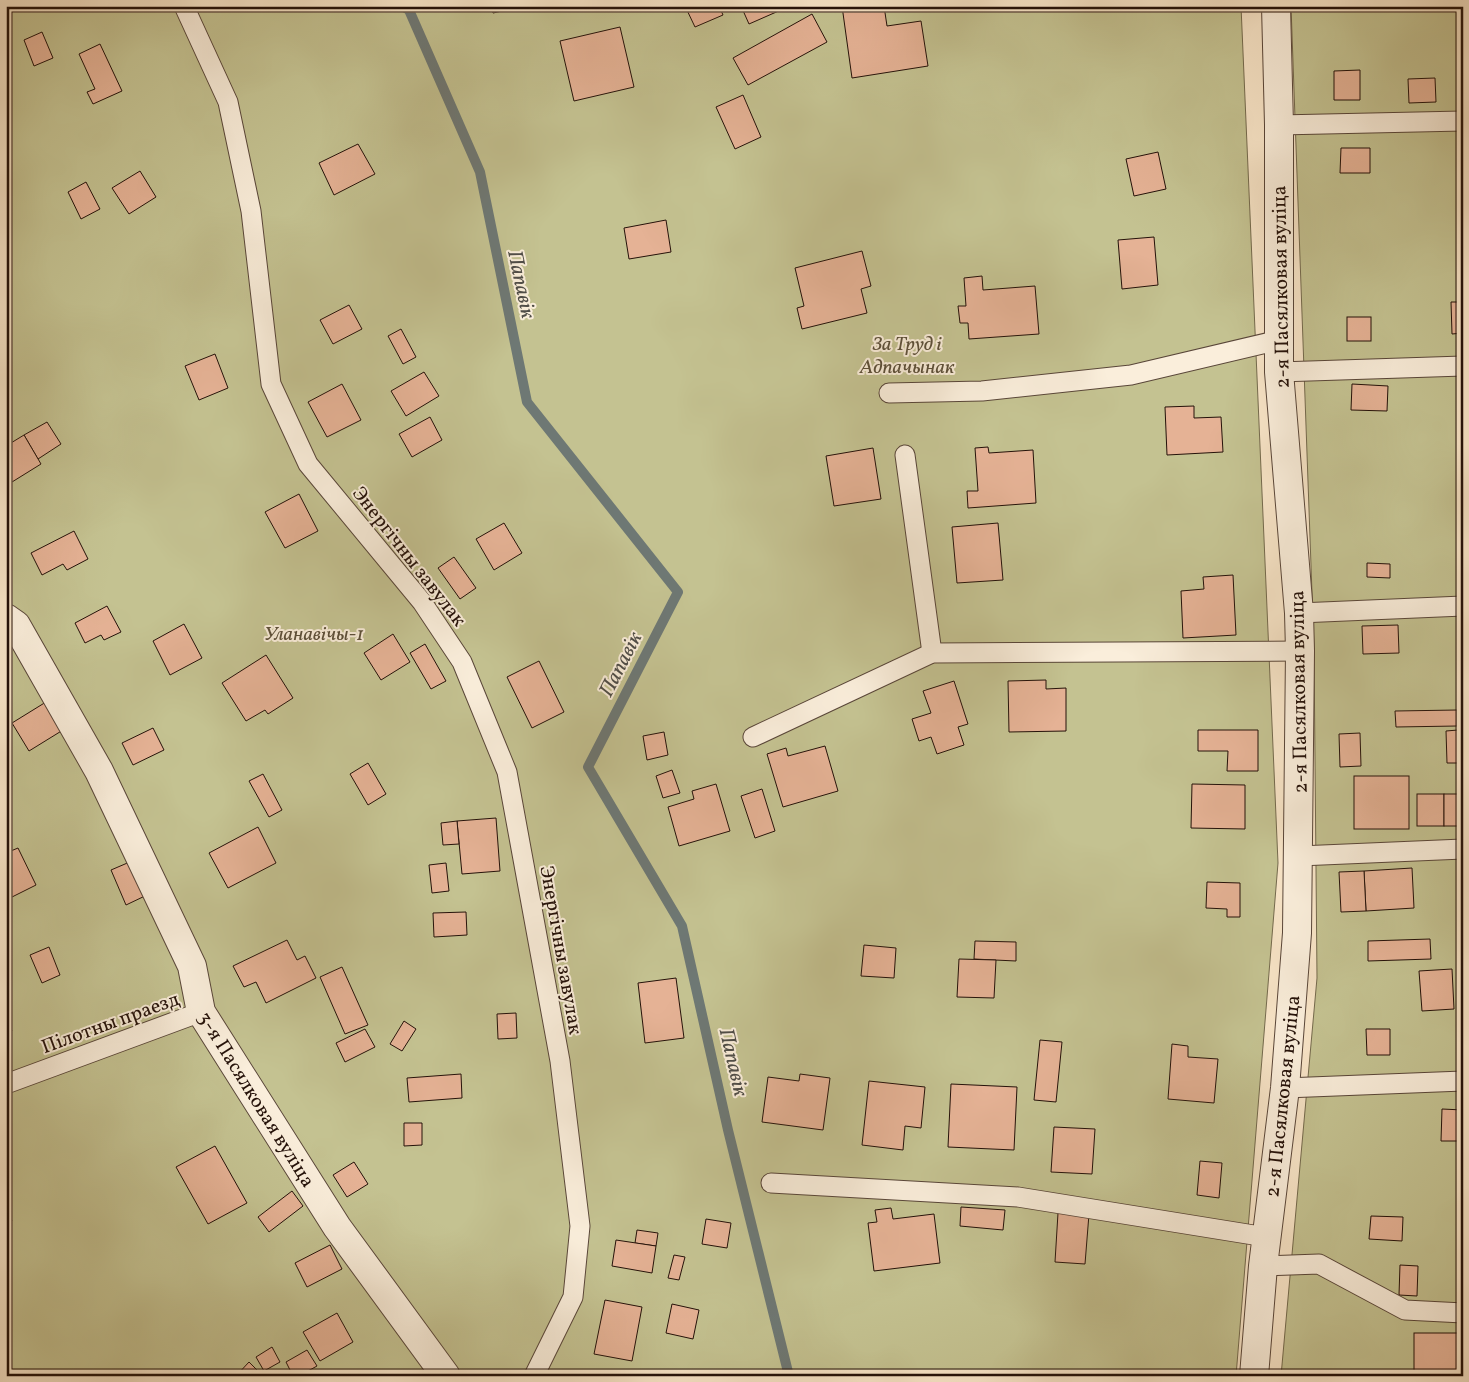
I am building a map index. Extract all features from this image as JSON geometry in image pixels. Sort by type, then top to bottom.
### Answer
[{"type":"street","name":"2-я Пасялковая вуліца","points":[[1254,1376],[1266,1237],[1285,1088],[1297,933],[1299,856],[1299,613],[1279,372],[1279,125],[1276,6]]},
{"type":"street","name":"3-я Пасялковая вуліца","points":[[6,618],[16,625],[100,771],[192,966],[201,1012],[337,1227],[446,1376]]},
{"type":"lane","name":"Энергічны завулак","points":[[184,6],[228,102],[251,211],[271,384],[308,464],[422,602],[462,662],[507,772],[560,1061],[580,1226],[574,1296],[534,1376]]},
{"type":"lane","points":[[1279,125],[1463,121]]},
{"type":"lane","points":[[889,393],[982,391],[1131,375],[1279,340]]},
{"type":"lane","points":[[1279,372],[1463,366]]},
{"type":"lane","points":[[905,455],[932,653]]},
{"type":"lane","points":[[1299,613],[1463,606]]},
{"type":"lane","points":[[753,737],[932,653],[1300,651]]},
{"type":"lane","points":[[1299,856],[1463,848]]},
{"type":"lane","name":"Пілотны праезд","points":[[6,1084],[201,1012]]},
{"type":"lane","points":[[1285,1088],[1463,1082]]},
{"type":"lane","points":[[771,1183],[1018,1197],[1266,1237]]},
{"type":"lane","points":[[1263,1266],[1319,1264],[1405,1310],[1463,1313]]},
{"type":"green space","points":[[6,6],[1241,6],[1278,863],[1236,1376],[6,1376]]},
{"type":"green space","points":[[1291,6],[1463,6],[1463,1376],[1281,1376],[1317,978],[1314,649]]},
{"type":"building","points":[[491,6],[510,6],[511,9],[493,13]]},
{"type":"building","points":[[685,6],[719,6],[723,15],[695,27]]},
{"type":"building","points":[[741,6],[790,6],[749,24]]},
{"type":"building","points":[[842,6],[884,6],[887,26],[921,21],[928,66],[852,78]]},
{"type":"building","points":[[812,14],[827,42],[748,85],[733,58]]},
{"type":"building","points":[[620,27],[634,87],[574,101],[560,41]]},
{"type":"building","points":[[42,32],[53,58],[34,66],[24,40]]},
{"type":"building","points":[[100,44],[122,91],[93,104],[87,92],[95,89],[79,54]]},
{"type":"building","points":[[1360,70],[1360,100],[1334,100],[1334,71]]},
{"type":"building","points":[[1435,78],[1436,102],[1409,103],[1408,79]]},
{"type":"building","points":[[743,95],[761,137],[735,149],[716,107]]},
{"type":"building","points":[[358,144],[375,174],[334,195],[319,163]]},
{"type":"building","points":[[1341,148],[1370,148],[1370,173],[1340,173]]},
{"type":"building","points":[[1158,152],[1166,189],[1134,196],[1126,159]]},
{"type":"building","points":[[140,171],[156,197],[129,214],[112,188]]},
{"type":"building","points":[[86,182],[100,209],[81,219],[68,192]]},
{"type":"building","points":[[666,220],[671,252],[629,259],[624,228]]},
{"type":"building","points":[[1154,237],[1158,285],[1122,289],[1118,240]]},
{"type":"building","points":[[862,251],[871,286],[861,289],[867,313],[802,329],[797,308],[804,306],[795,268]]},
{"type":"building","points":[[982,276],[983,290],[1035,286],[1039,334],[969,339],[968,323],[960,323],[958,306],[966,306],[964,278]]},
{"type":"building","points":[[1451,302],[1463,302],[1463,333],[1452,334]]},
{"type":"building","points":[[349,305],[362,329],[333,344],[320,320]]},
{"type":"building","points":[[1347,317],[1371,317],[1371,341],[1347,341]]},
{"type":"building","points":[[401,329],[416,357],[403,364],[388,336]]},
{"type":"building","points":[[215,354],[228,388],[199,400],[185,366]]},
{"type":"building","points":[[424,372],[439,396],[406,416],[391,391]]},
{"type":"building","points":[[342,384],[361,420],[327,437],[308,402]]},
{"type":"building","points":[[1352,384],[1388,386],[1387,411],[1351,410]]},
{"type":"building","points":[[1194,406],[1194,418],[1221,417],[1223,452],[1167,455],[1165,407]]},
{"type":"building","points":[[430,417],[442,440],[412,457],[399,434]]},
{"type":"building","points":[[47,422],[61,444],[38,459],[24,435]]},
{"type":"building","points":[[24,435],[41,464],[12,482],[6,473],[6,446]]},
{"type":"building","points":[[988,447],[989,453],[1033,450],[1036,503],[968,508],[967,491],[978,491],[975,448]]},
{"type":"building","points":[[873,448],[881,499],[834,506],[826,456]]},
{"type":"building","points":[[299,494],[318,531],[285,548],[265,512]]},
{"type":"building","points":[[504,523],[522,553],[494,570],[476,539]]},
{"type":"building","points":[[998,523],[1003,580],[957,583],[952,527]]},
{"type":"building","points":[[74,531],[88,559],[67,570],[63,564],[42,575],[31,553]]},
{"type":"building","points":[[454,557],[476,588],[460,599],[438,568]]},
{"type":"building","points":[[1367,563],[1390,564],[1390,578],[1367,577]]},
{"type":"building","points":[[1233,575],[1236,635],[1183,638],[1181,591],[1204,589],[1203,577]]},
{"type":"building","points":[[107,606],[121,632],[104,640],[101,635],[85,643],[75,623]]},
{"type":"building","points":[[184,624],[202,658],[170,675],[153,641]]},
{"type":"building","points":[[1398,625],[1399,653],[1363,654],[1362,626]]},
{"type":"building","points":[[393,634],[410,662],[381,680],[364,653]]},
{"type":"building","points":[[425,644],[446,681],[431,689],[410,653]]},
{"type":"building","points":[[266,655],[293,698],[268,714],[265,710],[246,721],[222,683]]},
{"type":"building","points":[[539,661],[564,712],[532,728],[507,677]]},
{"type":"building","points":[[1046,680],[1046,689],[1066,688],[1066,731],[1009,732],[1008,681]]},
{"type":"building","points":[[954,681],[968,724],[958,727],[964,745],[937,754],[931,737],[919,741],[912,719],[931,713],[923,691]]},
{"type":"building","points":[[46,702],[63,730],[29,751],[12,723]]},
{"type":"building","points":[[1457,710],[1457,726],[1396,727],[1395,711]]},
{"type":"building","points":[[153,728],[164,750],[133,765],[122,743]]},
{"type":"building","points":[[1198,730],[1258,730],[1258,771],[1227,771],[1228,751],[1198,751]]},
{"type":"building","points":[[1458,730],[1459,763],[1447,763],[1446,731]]},
{"type":"building","points":[[664,732],[668,755],[647,760],[643,736]]},
{"type":"building","points":[[1360,733],[1361,766],[1340,767],[1339,734]]},
{"type":"building","points":[[825,746],[838,791],[783,807],[767,754],[786,748],[788,756]]},
{"type":"building","points":[[368,763],[386,794],[368,805],[350,774]]},
{"type":"building","points":[[672,770],[680,793],[663,798],[656,776]]},
{"type":"building","points":[[263,774],[282,810],[269,817],[249,781]]},
{"type":"building","points":[[1354,776],[1409,776],[1409,829],[1354,829]]},
{"type":"building","points":[[716,784],[730,831],[679,846],[668,807],[694,799],[692,791]]},
{"type":"building","points":[[1192,784],[1245,785],[1245,829],[1191,828]]},
{"type":"building","points":[[762,789],[775,831],[755,838],[741,796]]},
{"type":"building","points":[[1417,794],[1444,794],[1444,826],[1417,826]]},
{"type":"building","points":[[1444,794],[1459,794],[1459,826],[1444,826]]},
{"type":"building","points":[[496,818],[500,871],[462,874],[457,821]]},
{"type":"building","points":[[457,821],[459,844],[443,845],[441,823]]},
{"type":"building","points":[[258,827],[276,863],[228,888],[209,853]]},
{"type":"building","points":[[18,848],[36,885],[8,899],[6,896],[6,853]]},
{"type":"building","points":[[132,861],[147,895],[126,905],[111,870]]},
{"type":"building","points":[[446,863],[449,891],[432,893],[429,865]]},
{"type":"building","points":[[1412,868],[1414,908],[1366,911],[1364,871]]},
{"type":"building","points":[[1364,871],[1366,911],[1341,912],[1339,872]]},
{"type":"building","points":[[1207,882],[1240,883],[1240,917],[1227,917],[1227,909],[1206,908]]},
{"type":"building","points":[[466,912],[467,935],[434,937],[433,913]]},
{"type":"building","points":[[1430,939],[1431,959],[1368,961],[1368,941]]},
{"type":"building","points":[[287,940],[297,960],[305,956],[316,978],[266,1003],[256,982],[244,987],[233,966]]},
{"type":"building","points":[[975,941],[1016,942],[1016,961],[974,959]]},
{"type":"building","points":[[864,945],[896,948],[894,978],[861,976]]},
{"type":"building","points":[[49,947],[60,975],[42,983],[30,955]]},
{"type":"building","points":[[959,959],[996,960],[994,998],[957,997]]},
{"type":"building","points":[[342,967],[368,1025],[345,1034],[320,977]]},
{"type":"building","points":[[1452,969],[1454,1009],[1422,1011],[1419,971]]},
{"type":"building","points":[[676,978],[684,1038],[645,1043],[638,983]]},
{"type":"building","points":[[516,1013],[517,1038],[498,1039],[497,1014]]},
{"type":"building","points":[[6,1018],[12,1031],[6,1034]]},
{"type":"building","points":[[404,1021],[416,1029],[402,1051],[390,1044]]},
{"type":"building","points":[[365,1029],[375,1047],[345,1062],[336,1043]]},
{"type":"building","points":[[1366,1029],[1390,1029],[1390,1055],[1367,1055]]},
{"type":"building","points":[[1040,1040],[1062,1042],[1056,1102],[1034,1100]]},
{"type":"building","points":[[1172,1044],[1188,1046],[1188,1057],[1218,1059],[1214,1103],[1168,1099]]},
{"type":"building","points":[[461,1074],[462,1098],[409,1102],[407,1078]]},
{"type":"building","points":[[800,1074],[830,1078],[823,1130],[762,1122],[768,1077],[799,1081]]},
{"type":"building","points":[[869,1081],[925,1087],[921,1128],[905,1126],[903,1150],[862,1145]]},
{"type":"building","points":[[951,1084],[1017,1087],[1014,1150],[948,1147]]},
{"type":"building","points":[[1442,1109],[1463,1110],[1463,1141],[1441,1141]]},
{"type":"building","points":[[404,1123],[422,1123],[422,1145],[404,1146]]},
{"type":"building","points":[[1054,1127],[1095,1129],[1092,1174],[1051,1172]]},
{"type":"building","points":[[215,1146],[247,1203],[208,1224],[176,1167]]},
{"type":"building","points":[[1200,1161],[1222,1163],[1219,1198],[1197,1195]]},
{"type":"building","points":[[354,1162],[368,1184],[347,1197],[333,1175]]},
{"type":"building","points":[[292,1191],[303,1206],[269,1232],[258,1217]]},
{"type":"building","points":[[961,1207],[1005,1210],[1003,1230],[960,1226]]},
{"type":"building","points":[[6,1208],[12,1221],[6,1224]]},
{"type":"building","points":[[891,1208],[893,1219],[934,1214],[940,1263],[874,1271],[868,1223],[877,1222],[875,1210]]},
{"type":"building","points":[[1058,1213],[1089,1214],[1085,1264],[1055,1262]]},
{"type":"building","points":[[1371,1216],[1403,1217],[1402,1241],[1369,1239]]},
{"type":"building","points":[[706,1219],[731,1223],[727,1248],[702,1244]]},
{"type":"building","points":[[637,1230],[658,1233],[656,1246],[635,1243]]},
{"type":"building","points":[[616,1240],[656,1246],[652,1273],[612,1266]]},
{"type":"building","points":[[330,1245],[342,1269],[307,1287],[295,1263]]},
{"type":"building","points":[[674,1255],[685,1257],[679,1280],[668,1278]]},
{"type":"building","points":[[1400,1265],[1418,1266],[1417,1296],[1399,1295]]},
{"type":"building","points":[[605,1300],[642,1307],[632,1361],[594,1354]]},
{"type":"building","points":[[672,1304],[699,1310],[693,1339],[666,1333]]},
{"type":"building","points":[[337,1313],[353,1342],[320,1361],[303,1332]]},
{"type":"building","points":[[1414,1333],[1463,1333],[1463,1376],[1414,1376]]},
{"type":"building","points":[[272,1347],[280,1362],[264,1371],[256,1357]]},
{"type":"building","points":[[307,1350],[317,1366],[299,1376],[293,1376],[286,1362]]},
{"type":"building","points":[[249,1362],[263,1376],[236,1376]]},
{"type":"waterway","name":"Папавік","points":[[402,6],[409,10],[480,172],[527,402],[678,592],[588,767],[682,926],[728,1130],[789,1376]]},
{"type":"park label","name":"За Труд і Адпачынак","points":[[907,354]]},
{"type":"park label","name":"Уланавічы-1","points":[[314,633]]}]
